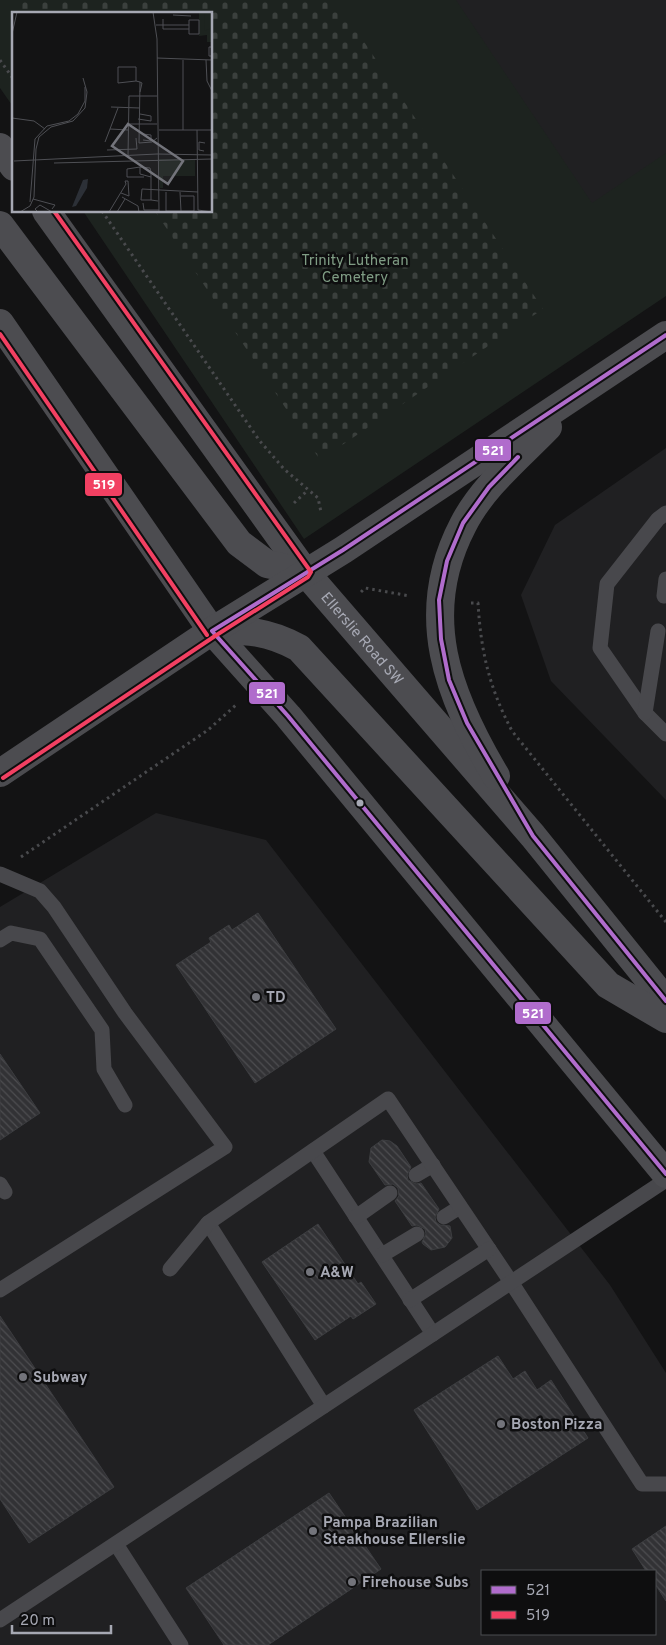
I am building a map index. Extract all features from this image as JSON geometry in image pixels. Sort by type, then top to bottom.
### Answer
[{"type":"main road","name":"Ellerslie Road SW","points":[[47,212],[304,572],[533,836],[666,1001]]},
{"type":"main road","points":[[0,225],[239,543],[267,564],[304,572]]},
{"type":"main road","points":[[0,323],[212,631],[288,716],[666,1174]]},
{"type":"main road","points":[[0,773],[212,631],[304,572],[343,550],[666,335]]},
{"type":"main road","points":[[533,836],[467,723],[449,680],[441,639],[439,600],[447,561],[463,524],[489,487],[585,388]]},
{"type":"main road","points":[[212,631],[257,631],[280,638],[299,648],[608,985],[666,1019]]},
{"type":"lane","points":[[666,513],[658,519],[607,584],[600,648],[645,713],[666,734]]},
{"type":"lane","points":[[664,596],[666,579]]},
{"type":"lane","points":[[645,713],[658,630]]},
{"type":"lane","points":[[0,874],[40,890],[91,961],[125,1014],[225,1147],[0,1290]]},
{"type":"lane","points":[[0,940],[11,933],[40,939],[102,1030],[104,1069],[125,1105]]},
{"type":"lane","points":[[170,1269],[208,1223],[388,1099],[511,1282],[642,1484],[666,1484]]},
{"type":"lane","points":[[313,1151],[433,1334]]},
{"type":"lane","points":[[416,1175],[433,1166]]},
{"type":"lane","points":[[0,1620],[666,1180]]},
{"type":"lane","points":[[356,1217],[390,1193]]},
{"type":"lane","points":[[444,1218],[460,1207]]},
{"type":"lane","points":[[208,1223],[324,1406]]},
{"type":"lane","points":[[382,1256],[417,1234]]},
{"type":"lane","points":[[410,1300],[489,1249]]},
{"type":"lane","points":[[116,1544],[181,1645]]},
{"type":"path","points":[[0,60],[12,77]]},
{"type":"path","points":[[103,212],[259,440],[284,470],[307,491],[318,498],[321,512]]},
{"type":"path","points":[[292,506],[307,491]]},
{"type":"path","points":[[365,588],[417,597]]},
{"type":"path","points":[[478,603],[480,638],[487,672],[497,702],[512,731],[666,922]]},
{"type":"path","points":[[18,859],[208,730],[224,716]]},
{"type":"shaded area","points":[[336,0],[666,0],[666,203],[534,295]]},
{"type":"shaded area","points":[[666,448],[666,800],[551,681],[521,595],[555,525]]},
{"type":"shaded area","points":[[156,813],[266,840],[610,1285],[666,1373],[666,1645],[0,1645],[0,907]]},
{"type":"green space","points":[[0,0],[456,0],[592,203],[666,153],[666,296],[304,539],[84,212],[212,212],[212,12],[12,12],[12,105],[0,88]]},
{"type":"green space","name":"Trinity Lutheran Cemetery","points":[[15,0],[336,0],[543,309],[320,460],[156,212],[212,212],[212,12],[24,12]]},
{"type":"building","name":"TD","points":[[258,913],[336,1029],[255,1083],[176,965],[211,942],[209,938],[229,925],[232,930]]},
{"type":"building","points":[[0,1054],[40,1113],[0,1140]]},
{"type":"building","points":[[382,1140],[390,1141],[397,1146],[411,1167],[407,1175],[408,1180],[416,1184],[421,1183],[439,1209],[435,1217],[436,1222],[440,1225],[450,1226],[452,1238],[445,1247],[431,1250],[423,1244],[422,1242],[426,1234],[425,1229],[417,1225],[412,1226],[395,1201],[399,1196],[398,1188],[393,1184],[385,1185],[369,1162],[371,1148]]},
{"type":"building","name":"A&W","points":[[318,1224],[358,1284],[361,1282],[376,1304],[353,1319],[351,1316],[315,1340],[262,1262]]},
{"type":"building","points":[[0,1316],[114,1487],[29,1543],[0,1499]]},
{"type":"building","name":"Boston Pizza","points":[[498,1356],[513,1379],[525,1371],[537,1390],[551,1380],[588,1438],[477,1510],[414,1410]]},
{"type":"building","name":"Pampa Brazilian Steakhouse Ellerslie","points":[[329,1493],[381,1569],[268,1645],[224,1645],[186,1588]]},
{"type":"building","points":[[666,1526],[666,1601],[656,1586],[656,1570],[645,1570],[632,1549]]},
{"type":"transit line","name":"519","points":[[3,778],[215,636],[308,577],[311,572],[55,212]]},
{"type":"transit line","name":"519","points":[[0,334],[207,635]]},
{"type":"transit line","name":"521","points":[[666,335],[343,550],[212,631],[288,716],[666,1174]]},
{"type":"transit line","name":"521","points":[[518,457],[489,487],[463,523],[447,561],[439,600],[441,639],[449,680],[467,723],[533,836],[666,1001]]},
{"type":"place","name":"TD","points":[[256,997]]},
{"type":"place","name":"A&W","points":[[310,1272]]},
{"type":"place","name":"Subway","points":[[23,1377]]},
{"type":"place","name":"Boston Pizza","points":[[501,1424]]},
{"type":"place","name":"Pampa Brazilian Steakhouse Ellerslie","points":[[313,1531]]},
{"type":"place","name":"Firehouse Subs","points":[[352,1582]]}]
